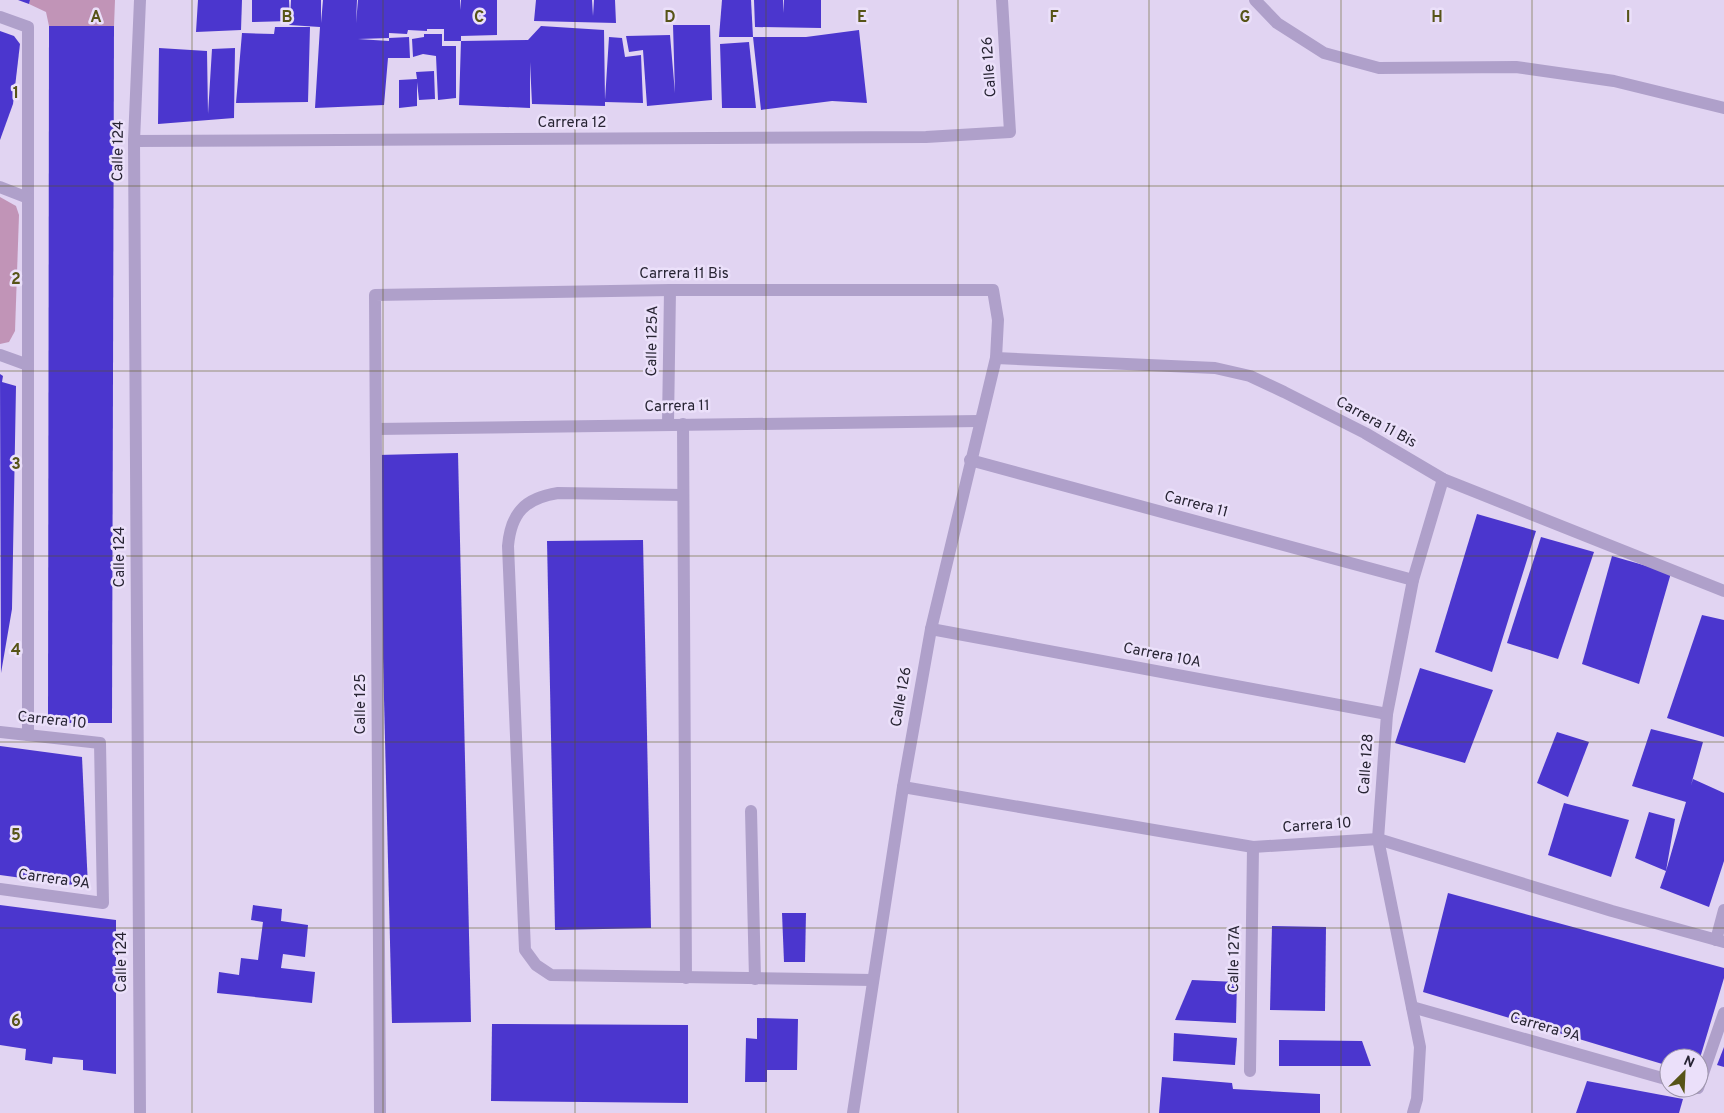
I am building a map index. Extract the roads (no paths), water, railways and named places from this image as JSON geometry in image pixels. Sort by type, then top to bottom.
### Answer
[{"type":"street","name":"Calle 124","points":[[140,0],[134,141],[140,1113]]},
{"type":"street","name":"Calle 126","points":[[1002,0],[1010,132]]},
{"type":"street","points":[[1256,0],[1276,24],[1324,53],[1379,68],[1516,68],[1614,81],[1724,108]]},
{"type":"street","points":[[0,16],[28,27],[28,735]]},
{"type":"street","name":"Carrera 12","points":[[134,141],[916,137],[1010,132]]},
{"type":"street","points":[[0,187],[28,198]]},
{"type":"street","name":"Carrera 11 Bis","points":[[375,295],[670,290],[993,290]]},
{"type":"street","name":"Calle 125A","points":[[668,424],[670,290]]},
{"type":"street","name":"Calle 126","points":[[854,1113],[903,787],[931,629],[979,421],[996,358],[998,320],[993,290]]},
{"type":"street","name":"Calle 125","points":[[375,295],[380,1113]]},
{"type":"street","points":[[0,355],[28,365]]},
{"type":"street","name":"Carrera 11 Bis","points":[[996,358],[1215,368],[1250,376],[1365,433],[1443,479],[1724,591]]},
{"type":"street","name":"Carrera 11","points":[[376,429],[979,421]]},
{"type":"street","points":[[683,424],[686,978]]},
{"type":"street","name":"Carrera 11","points":[[970,460],[1413,580]]},
{"type":"street","name":"Calle 128","points":[[1413,1113],[1417,1099],[1420,1047],[1378,839],[1387,714],[1413,580],[1443,479]]},
{"type":"street","points":[[683,496],[558,493],[542,496],[528,503],[516,515],[510,530],[508,546],[525,950],[536,965],[551,975],[873,980]]},
{"type":"street","name":"Carrera 10A","points":[[931,629],[1387,714]]},
{"type":"street","name":"Carrera 10","points":[[0,732],[100,742],[104,903]]},
{"type":"street","name":"Carrera 10","points":[[903,787],[1253,847],[1378,839],[1612,911],[1720,941]]},
{"type":"street","points":[[751,811],[755,979]]},
{"type":"street","name":"Calle 127A","points":[[1250,1071],[1253,847]]},
{"type":"street","name":"Carrera 9A","points":[[0,889],[104,903]]},
{"type":"street","points":[[1720,941],[1724,910]]},
{"type":"street","name":"Carrera 9A","points":[[1412,1008],[1659,1077]]},
{"type":"street","points":[[1709,1056],[1724,1013]]}]
